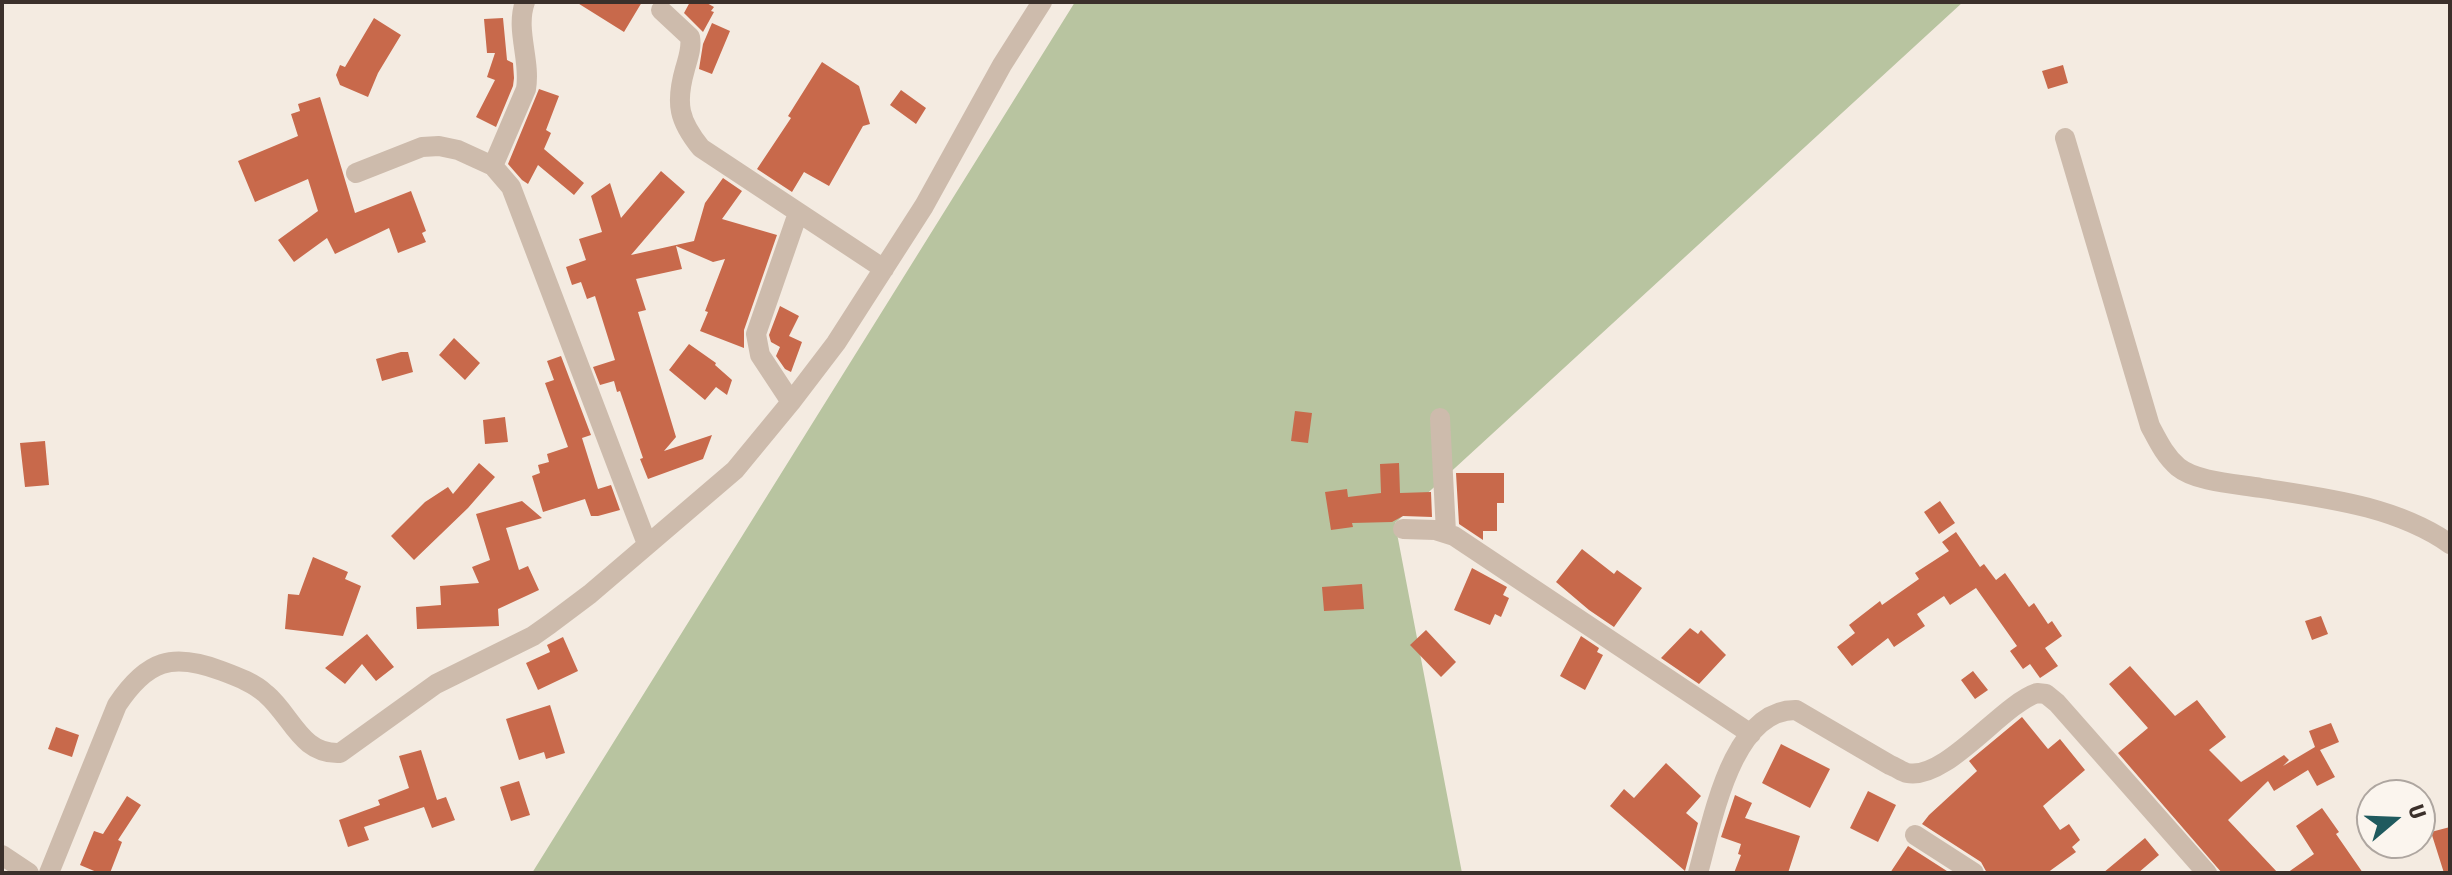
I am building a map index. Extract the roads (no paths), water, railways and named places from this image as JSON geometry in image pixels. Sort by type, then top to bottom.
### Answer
[{"type":"street","points":[[493,166],[526,89],[528,76],[521,19],[525,2]]},
{"type":"street","points":[[49,873],[117,705],[135,681],[151,668],[174,660],[191,661],[244,679],[276,702],[306,742],[318,750],[340,753],[436,684],[533,636],[550,624],[590,594],[735,470],[836,343],[884,269],[1042,2]]},
{"type":"street","points":[[661,10],[690,37],[690,52],[679,97],[680,113],[686,130],[701,148],[884,269]]},
{"type":"street","points":[[2065,138],[2150,426],[2162,448],[2180,469],[2208,480],[2348,502],[2431,530],[2450,544]]},
{"type":"street","points":[[356,173],[422,147],[439,146],[458,150],[493,166],[511,187],[647,544]]},
{"type":"street","points":[[791,402],[760,355],[756,334],[798,213]]},
{"type":"street","points":[[1440,418],[1446,532]]},
{"type":"street","points":[[1403,529],[1446,532],[1751,734]]},
{"type":"street","points":[[1698,873],[1723,782],[1751,734],[1767,716],[1782,709],[1796,710],[1890,765],[1906,773],[1922,773],[1941,764],[2031,695],[2046,694],[2207,873]]},
{"type":"street","points":[[1915,835],[1974,873]]},
{"type":"street","points":[[2,855],[29,873]]}]
